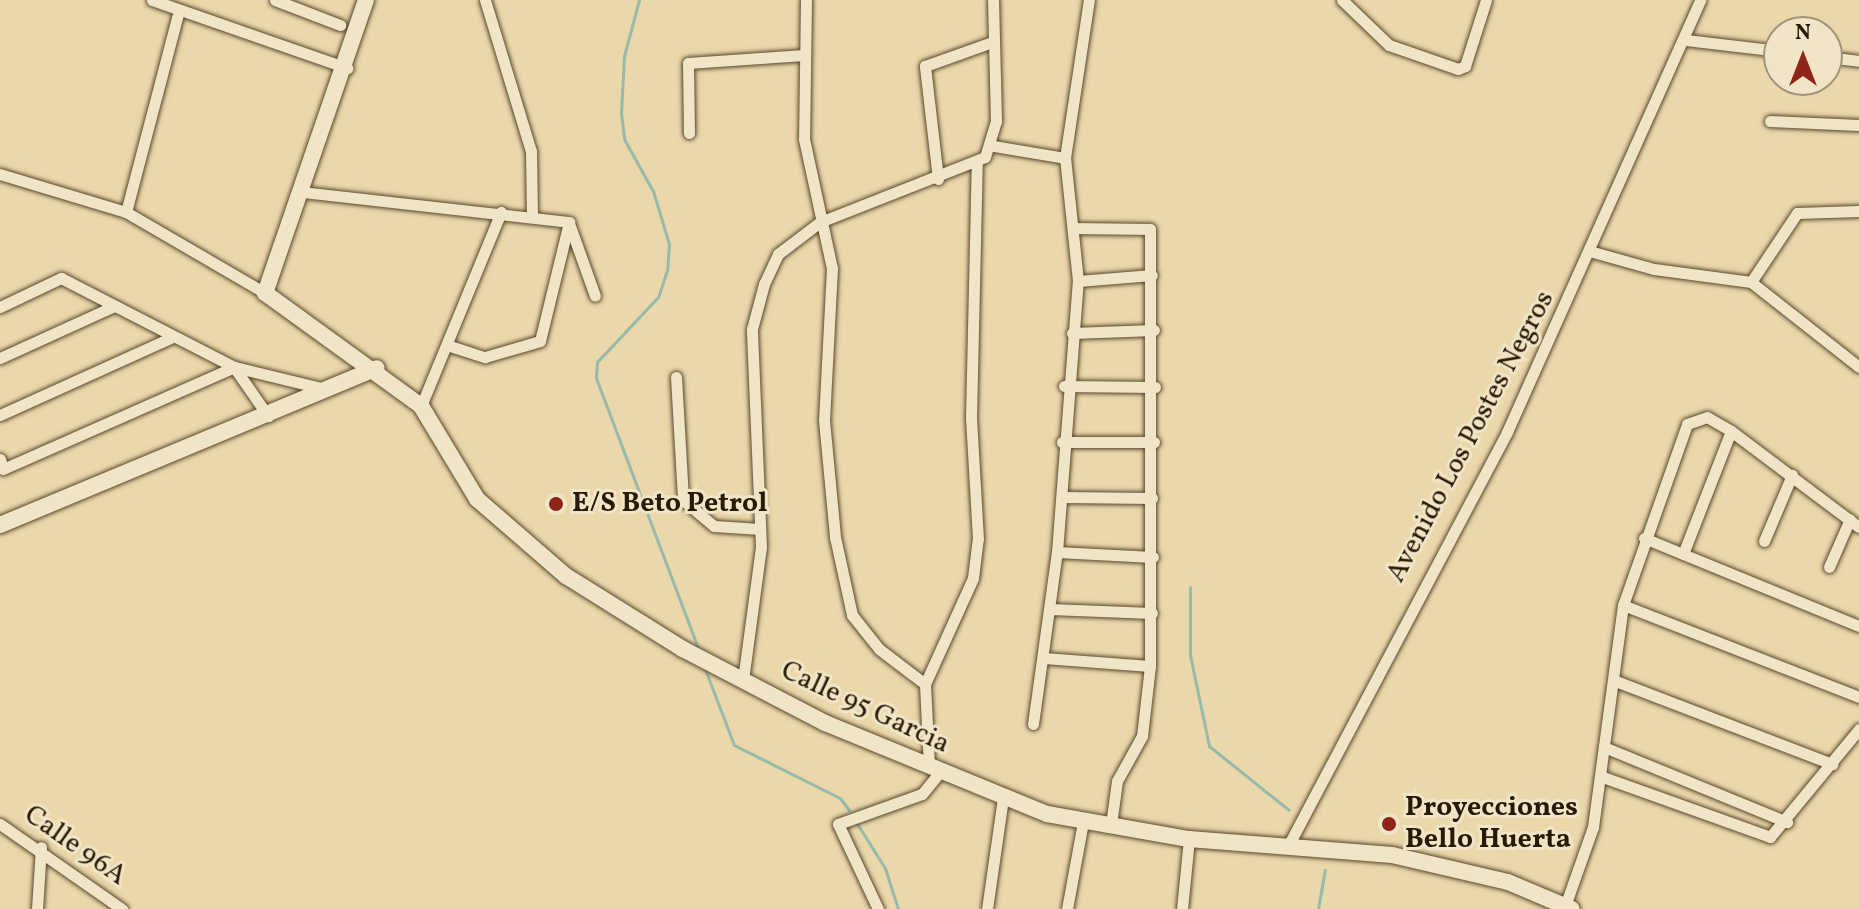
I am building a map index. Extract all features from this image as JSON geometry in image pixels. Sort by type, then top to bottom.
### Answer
[{"type":"street","points":[[152,0],[348,68]]},
{"type":"street","points":[[275,0],[340,25]]},
{"type":"street","points":[[0,174],[126,212],[265,293],[348,68],[366,0]]},
{"type":"street","points":[[485,0],[531,151],[532,216]]},
{"type":"street","points":[[806,0],[804,139],[832,268],[824,420],[835,537],[852,615],[879,649],[925,684]]},
{"type":"street","points":[[743,680],[760,529],[752,329],[778,254],[820,222],[977,162],[994,146],[993,0]]},
{"type":"street","points":[[1033,724],[1057,552],[1062,497],[1064,386],[1078,281],[1076,228],[1065,158],[1089,0]]},
{"type":"street","points":[[1342,0],[1389,45],[1458,69],[1465,66],[1486,0]]},
{"type":"street","name":"Avenido Los Postes Negros","points":[[1288,846],[1507,432],[1593,252],[1686,40],[1700,0]]},
{"type":"street","points":[[126,212],[179,10]]},
{"type":"street","points":[[1686,40],[1763,49]]},
{"type":"street","points":[[938,179],[925,66],[992,42]]},
{"type":"street","points":[[689,133],[688,63],[804,55]]},
{"type":"street","points":[[1770,121],[1859,125]]},
{"type":"street","points":[[994,146],[1065,158]]},
{"type":"street","points":[[878,909],[838,824],[922,794],[935,769],[925,684],[973,578],[978,539],[971,418],[977,162]]},
{"type":"street","points":[[302,192],[569,222]]},
{"type":"street","points":[[1751,282],[1797,213],[1859,211]]},
{"type":"street","points":[[421,406],[501,212]]},
{"type":"street","points":[[447,345],[485,357],[540,341],[569,222]]},
{"type":"street","points":[[569,222],[595,296]]},
{"type":"street","points":[[1076,228],[1147,225],[1152,275],[1155,387],[1150,666],[1142,736],[1117,781],[1111,825]]},
{"type":"street","points":[[1593,252],[1654,269],[1751,282],[1859,367]]},
{"type":"street","points":[[1078,281],[1152,275]]},
{"type":"street","points":[[0,307],[61,278],[234,367],[328,389]]},
{"type":"street","name":"Calle 95 Garcia","points":[[265,293],[377,368],[421,406],[477,499],[513,536],[683,649],[743,680],[1003,798],[1083,822],[1189,839],[1288,846],[1451,866],[1569,907]]},
{"type":"street","points":[[0,358],[114,306]]},
{"type":"street","points":[[1072,333],[1154,330]]},
{"type":"street","points":[[0,415],[173,337]]},
{"type":"street","points":[[234,367],[268,416]]},
{"type":"street","points":[[0,459],[3,469],[234,367]]},
{"type":"street","points":[[0,525],[268,416],[377,368]]},
{"type":"street","points":[[676,377],[683,500],[714,526],[760,529]]},
{"type":"street","points":[[1064,386],[1155,387]]},
{"type":"street","points":[[1569,907],[1588,845],[1623,605],[1644,538],[1687,424],[1707,417],[1731,431],[1854,523],[1829,567]]},
{"type":"street","points":[[1683,554],[1731,431]]},
{"type":"street","points":[[1062,442],[1154,442]]},
{"type":"street","points":[[1764,541],[1792,475]]},
{"type":"street","points":[[1062,497],[1152,498]]},
{"type":"street","points":[[1644,538],[1859,626]]},
{"type":"street","points":[[1057,552],[1153,557]]},
{"type":"street","points":[[1623,605],[1859,697]]},
{"type":"street","points":[[1050,609],[1152,613]]},
{"type":"street","points":[[1044,658],[1150,666]]},
{"type":"street","points":[[1613,680],[1832,764]]},
{"type":"street","points":[[1600,776],[1765,837],[1787,822],[1859,729]]},
{"type":"street","points":[[1604,747],[1787,822]]},
{"type":"street","points":[[987,909],[1003,798]]},
{"type":"street","points":[[1067,909],[1083,822]]},
{"type":"street","name":"Calle 96A","points":[[0,824],[41,847],[122,909]]},
{"type":"street","points":[[1182,909],[1189,839]]},
{"type":"street","points":[[37,909],[41,847]]},
{"type":"waterway","points":[[639,0],[624,56],[621,113],[624,139],[653,191],[669,244],[667,270],[658,297],[597,362],[596,378],[699,650]]},
{"type":"waterway","points":[[1190,587],[1190,655],[1209,746],[1289,810]]},
{"type":"waterway","points":[[705,669],[734,745],[840,798],[849,810]]},
{"type":"waterway","points":[[856,822],[885,868],[898,909]]},
{"type":"waterway","points":[[1318,909],[1325,870]]},
{"type":"place","name":"E/S Beto Petrol","points":[[556,504]]},
{"type":"place","name":"Proyecciones Bello Huerta","points":[[1389,824]]}]
